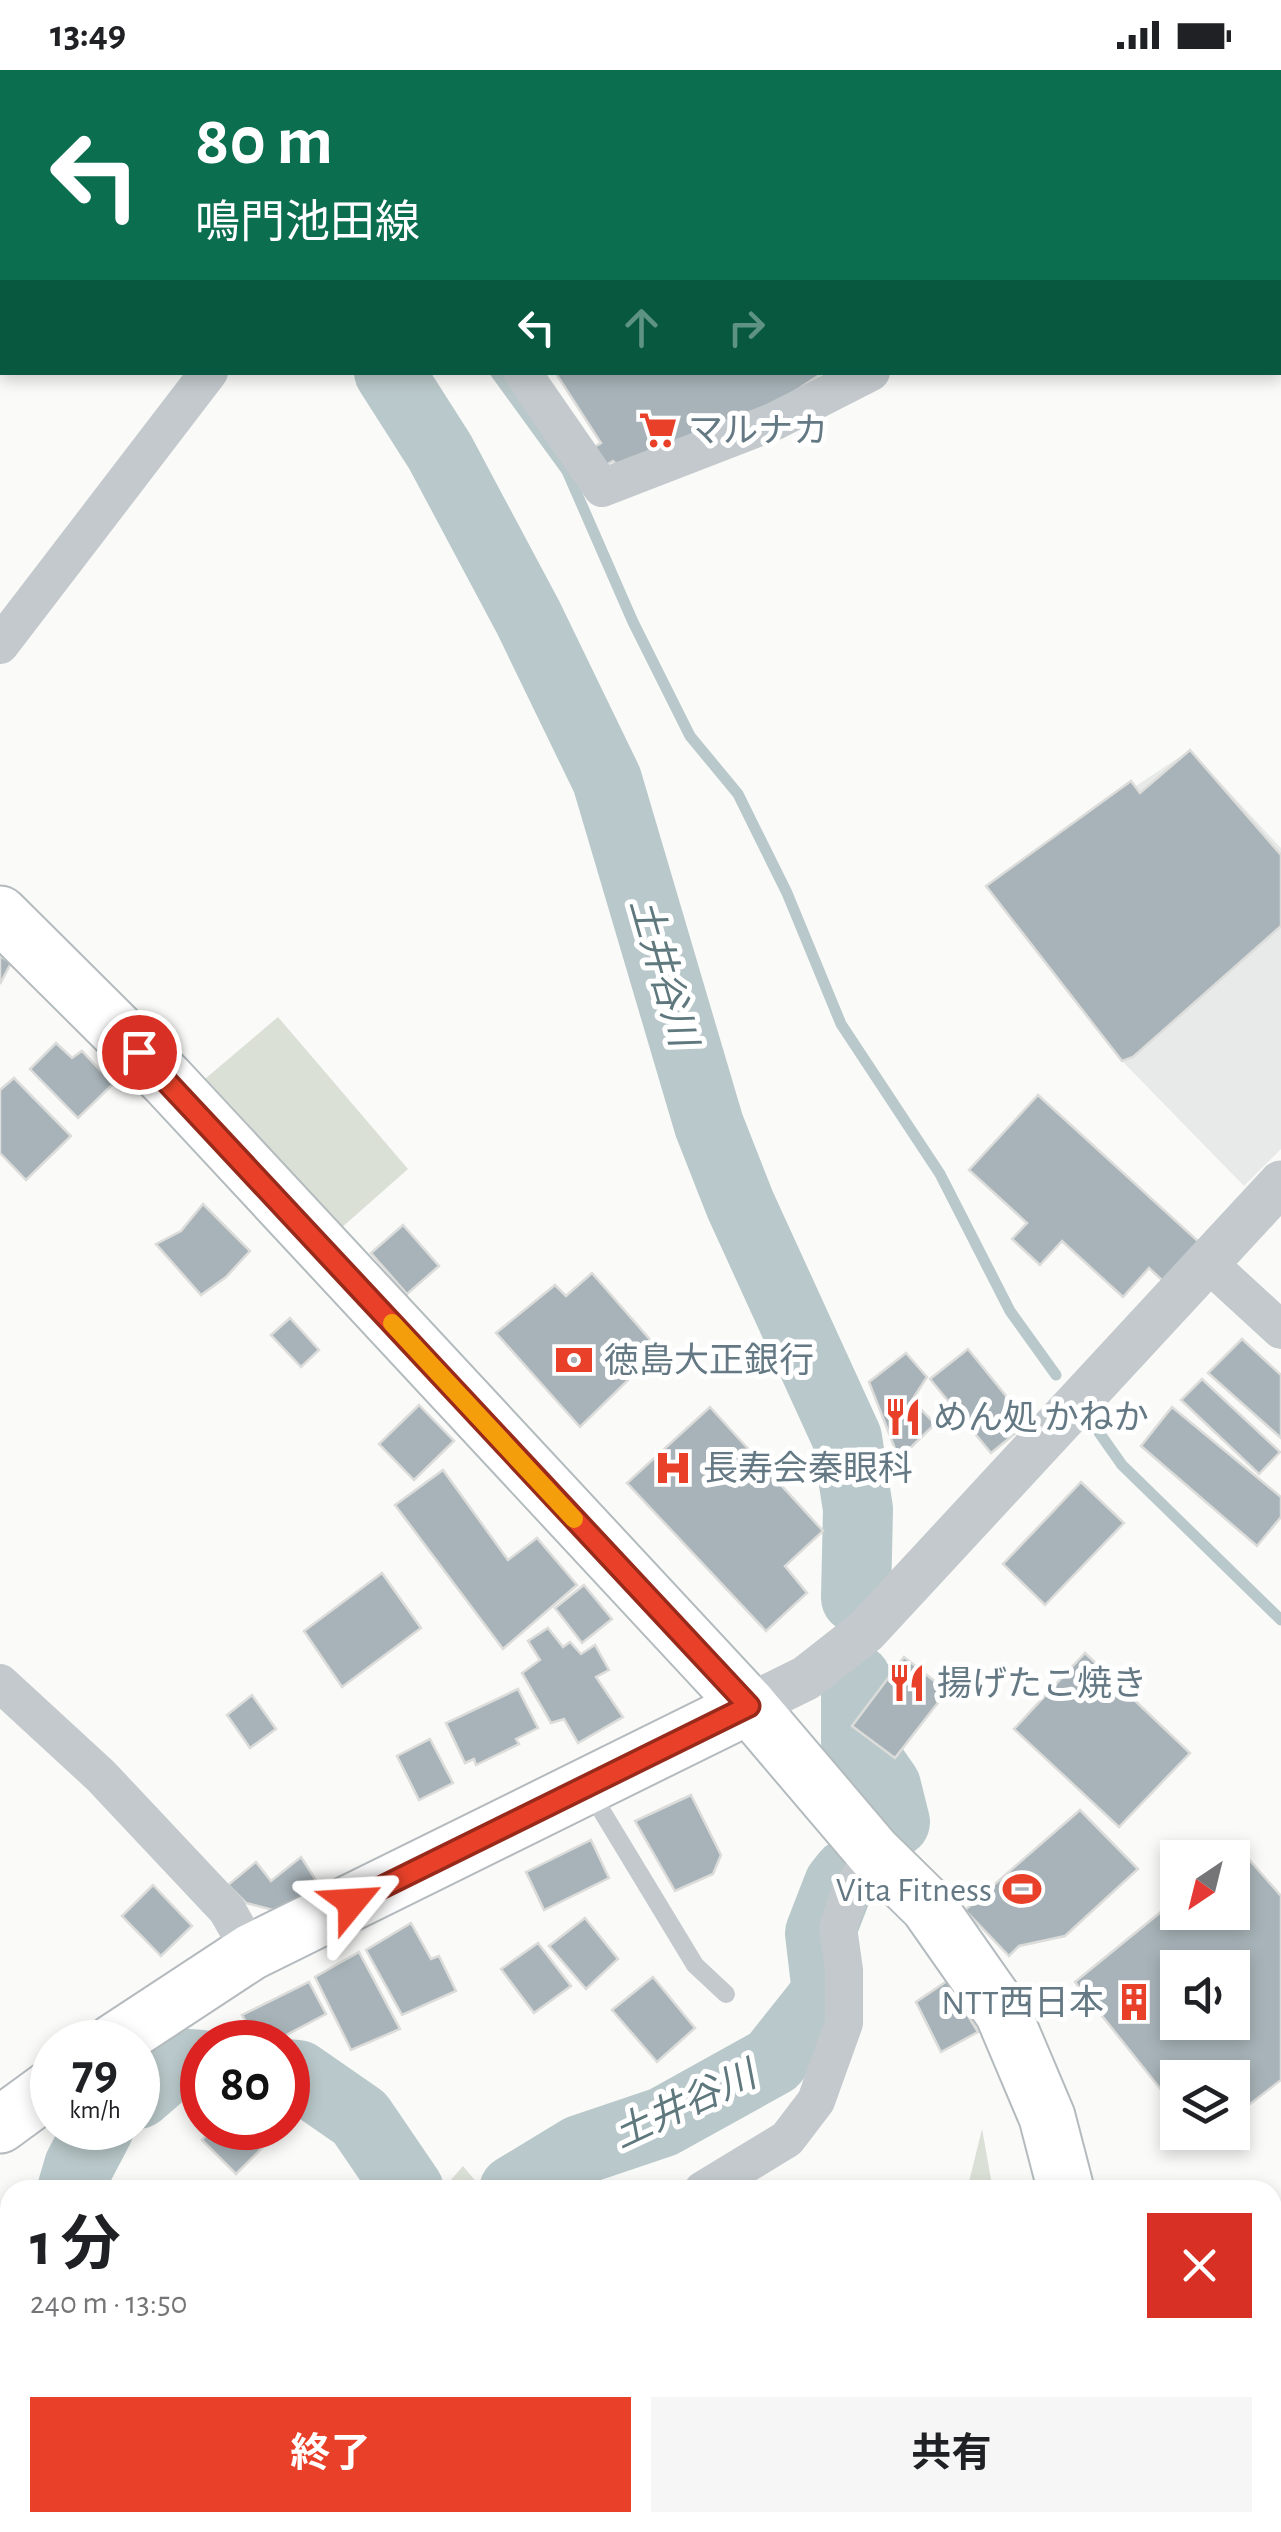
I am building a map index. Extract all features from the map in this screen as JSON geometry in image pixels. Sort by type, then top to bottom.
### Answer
[{"type":"main road","points":[[0,914],[167,1080],[749,1706],[874,1853],[928,1906],[1003,2012],[1047,2117],[1063,2180]]},
{"type":"main road","points":[[147,2020],[251,1952],[749,1706]]},
{"type":"main road","points":[[0,2124],[30,2103]]},
{"type":"street","points":[[0,646],[207,375]]},
{"type":"street","points":[[524,375],[602,488],[775,421],[865,375]]},
{"type":"street","points":[[749,1706],[806,1678],[866,1631],[1281,1183]]},
{"type":"street","points":[[1208,1262],[1281,1330]]},
{"type":"street","points":[[0,1683],[101,1776],[226,1910],[251,1952]]},
{"type":"street","points":[[720,2180],[786,2140],[816,2101],[844,2023],[844,1970],[838,1928],[849,1895],[874,1853]]},
{"type":"lane","points":[[586,1786],[695,1965],[726,1994]]},
{"type":"shaded area","points":[[1190,750],[1281,848],[1281,1149],[1244,1186],[1122,1061],[986,886]]},
{"type":"shaded area","points":[[278,1017],[408,1169],[331,1237],[193,1089]]},
{"type":"shaded area","points":[[982,2129],[991,2180],[969,2180]]},
{"type":"shaded area","points":[[463,2166],[475,2180],[451,2180]]},
{"type":"building","name":"マルナカ","points":[[557,375],[819,375],[757,416],[621,469],[613,461],[606,465],[594,447],[601,443]]},
{"type":"building","points":[[1190,750],[1281,855],[1281,926],[1133,1057],[1122,1061],[986,886],[1131,781],[1140,793]]},
{"type":"building","points":[[0,956],[11,963],[0,984]]},
{"type":"building","points":[[56,1043],[72,1058],[82,1051],[113,1084],[78,1118],[30,1069]]},
{"type":"building","points":[[14,1078],[71,1136],[26,1180],[0,1153],[0,1090]]},
{"type":"building","points":[[1038,1095],[1200,1243],[1164,1282],[1149,1268],[1123,1297],[1062,1241],[1040,1265],[1012,1239],[1027,1223],[969,1170]]},
{"type":"building","points":[[203,1204],[250,1251],[226,1277],[201,1295],[156,1244],[181,1231]]},
{"type":"building","points":[[403,1225],[439,1266],[407,1294],[371,1253]]},
{"type":"building","points":[[592,1273],[659,1350],[580,1427],[496,1333],[555,1285],[566,1296]]},
{"type":"building","points":[[290,1318],[319,1350],[301,1367],[271,1335]]},
{"type":"building","points":[[1242,1339],[1281,1375],[1281,1438],[1208,1373]]},
{"type":"building","points":[[968,1349],[1028,1423],[991,1453],[930,1379]]},
{"type":"building","points":[[906,1353],[927,1377],[912,1400],[935,1424],[899,1459],[869,1382]]},
{"type":"building","points":[[1202,1379],[1280,1452],[1259,1474],[1181,1400]]},
{"type":"building","points":[[419,1405],[454,1441],[414,1480],[379,1444]]},
{"type":"building","points":[[710,1407],[823,1531],[785,1566],[807,1593],[766,1631],[627,1483]]},
{"type":"building","points":[[1172,1407],[1281,1497],[1281,1517],[1257,1546],[1141,1446]]},
{"type":"building","points":[[443,1470],[508,1560],[537,1538],[577,1585],[503,1649],[395,1505]]},
{"type":"building","points":[[1081,1482],[1124,1523],[1045,1605],[1003,1564]]},
{"type":"building","points":[[382,1573],[421,1628],[342,1687],[304,1631]]},
{"type":"building","points":[[584,1585],[612,1619],[582,1643],[555,1608]]},
{"type":"building","points":[[548,1628],[563,1647],[570,1642],[581,1654],[595,1645],[609,1670],[596,1677],[623,1717],[578,1743],[564,1719],[551,1723],[522,1673],[540,1660],[528,1641]]},
{"type":"building","points":[[1085,1653],[1190,1753],[1119,1827],[1014,1729]]},
{"type":"building","points":[[904,1657],[947,1691],[895,1758],[852,1726]]},
{"type":"building","points":[[518,1689],[538,1728],[516,1739],[519,1744],[476,1765],[474,1759],[465,1763],[446,1723]]},
{"type":"building","points":[[252,1695],[276,1729],[250,1748],[227,1715]]},
{"type":"building","points":[[430,1739],[453,1783],[419,1800],[397,1756]]},
{"type":"building","points":[[691,1795],[721,1855],[713,1874],[675,1891],[635,1821]]},
{"type":"building","points":[[1080,1810],[1138,1869],[1065,1936],[1019,1946],[1009,1956],[965,1910]]},
{"type":"building","points":[[591,1840],[609,1878],[544,1910],[526,1872]]},
{"type":"building","points":[[301,1857],[323,1891],[277,1911],[246,1903],[228,1885],[256,1862],[271,1881]]},
{"type":"building","name":"NTT西日本","points":[[1250,1861],[1281,1896],[1281,2080],[1250,2104],[1250,2060],[1160,2060],[1160,2088],[1075,1982],[1160,1913],[1160,1930],[1250,1930]]},
{"type":"building","points":[[153,1885],[192,1926],[161,1956],[122,1916]]},
{"type":"building","points":[[585,1918],[618,1959],[586,1989],[549,1946]]},
{"type":"building","points":[[411,1923],[431,1959],[439,1956],[456,1991],[402,2015],[366,1950]]},
{"type":"building","points":[[538,1943],[571,1986],[534,2013],[501,1969]]},
{"type":"building","points":[[359,1952],[400,2029],[351,2050],[315,1977]]},
{"type":"building","points":[[653,1977],[695,2028],[657,2062],[612,2010]]},
{"type":"building","points":[[947,1981],[978,2032],[941,2052],[916,2002]]},
{"type":"building","points":[[309,1982],[326,2014],[310,2022],[245,2020],[242,2015]]},
{"type":"building","points":[[212,2150],[260,2150],[236,2174]]},
{"type":"waterway","name":"土井谷川","points":[[391,375],[440,452],[528,617],[607,780],[709,1125],[740,1204],[847,1438],[858,1509],[856,1598]]},
{"type":"waterway","points":[[497,375],[567,471],[633,622],[690,736],[738,794],[787,893],[841,1024],[940,1174],[1010,1311],[1056,1375]]},
{"type":"waterway","points":[[1098,1431],[1122,1465],[1281,1620]]},
{"type":"waterway","name":"土井谷川","points":[[856,1679],[856,1743],[886,1786],[895,1822],[878,1834]]},
{"type":"waterway","name":"土井谷川","points":[[530,2180],[580,2150],[663,2122],[773,2061],[827,1993],[820,1933],[839,1884],[847,1874]]},
{"type":"waterway","name":"土井谷川","points":[[160,2075],[174,2063],[180,2063]]},
{"type":"waterway","name":"土井谷川","points":[[310,2083],[360,2118],[402,2180]]},
{"type":"waterway","name":"土井谷川","points":[[75,2180],[87,2150]]},
{"type":"slow traffic","points":[[392,1323],[574,1519]]},
{"type":"place","name":"マルナカ","points":[[658,430]]},
{"type":"place","name":"徳島大正銀行","points":[[574,1360]]},
{"type":"place","name":"めん処 かねか","points":[[903,1417]]},
{"type":"place","name":"長寿会秦眼科","points":[[673,1468]]},
{"type":"place","name":"揚げたこ焼き","points":[[907,1683]]},
{"type":"place","name":"Vita Fitness","points":[[1022,1889]]},
{"type":"place","name":"NTT西日本","points":[[1134,2002]]},
{"type":"route","points":[[139,1052],[749,1706],[352,1902]]}]
